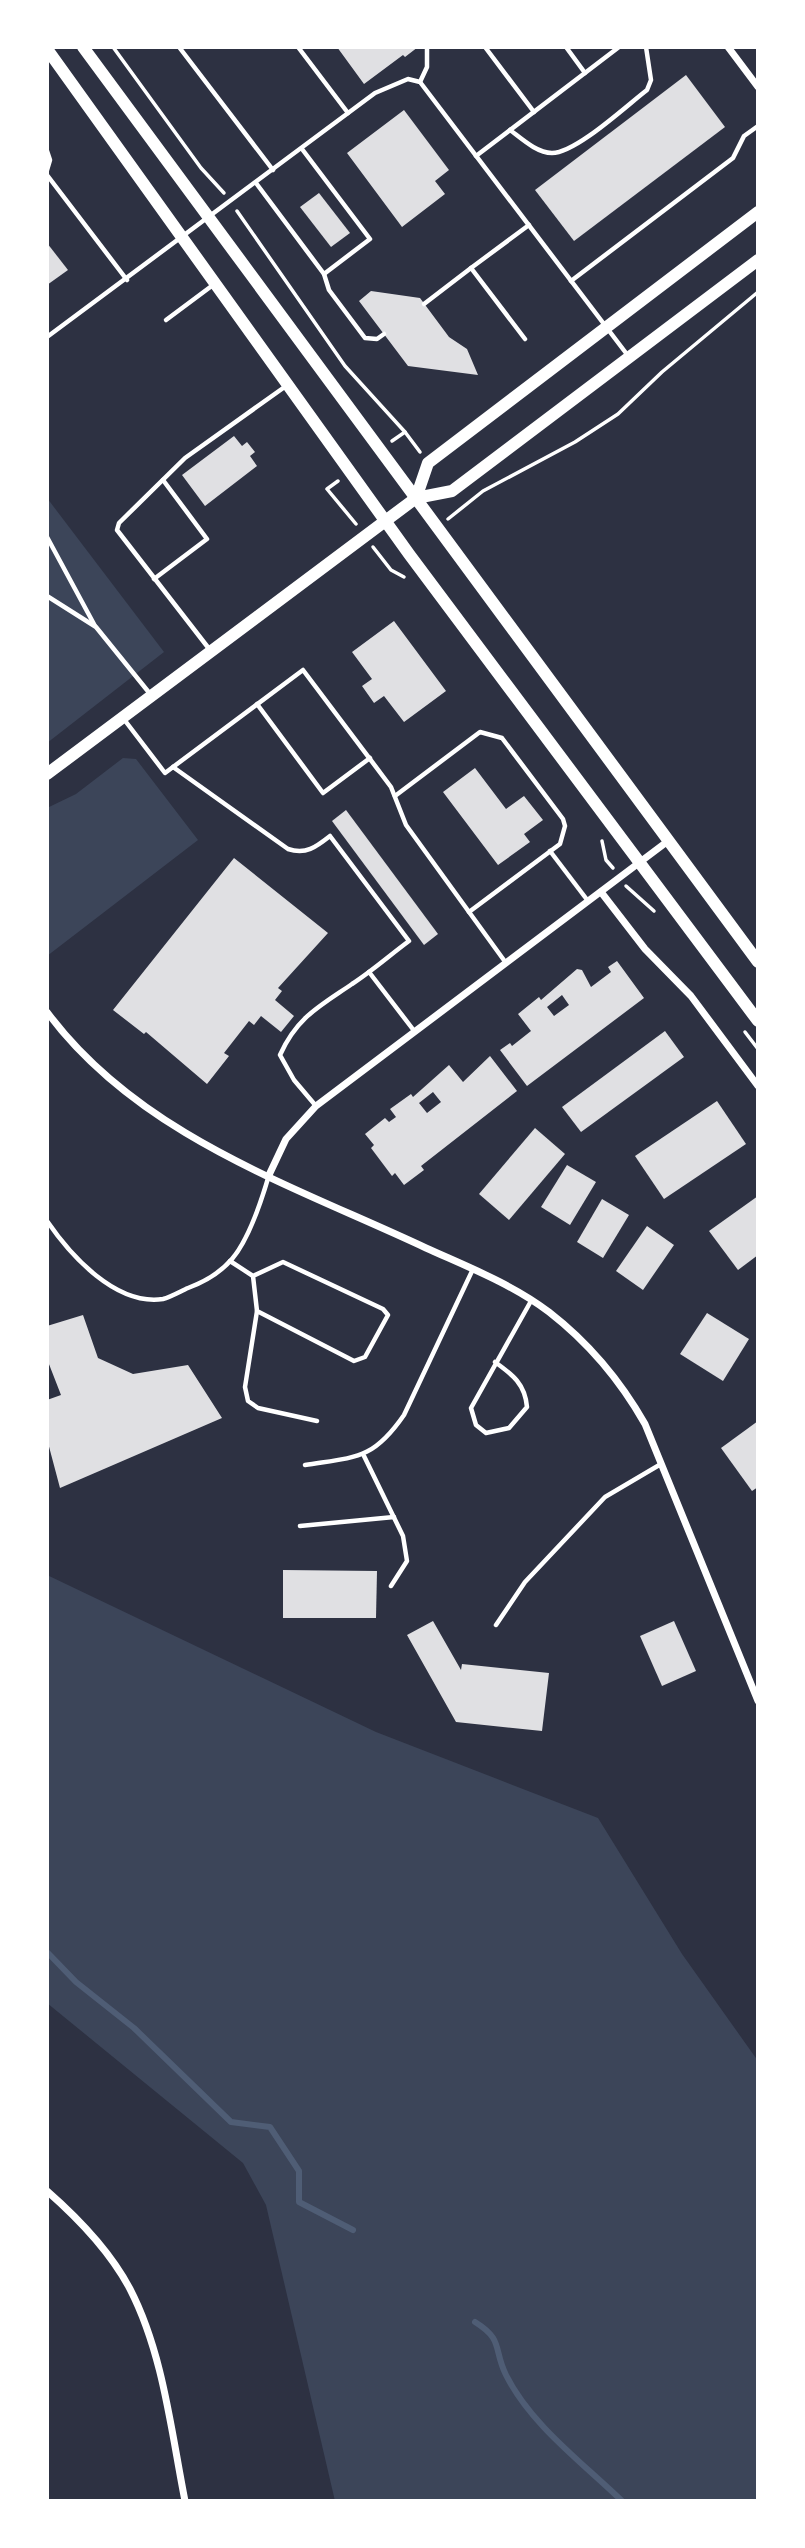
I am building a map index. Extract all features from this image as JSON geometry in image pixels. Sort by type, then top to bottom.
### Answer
[{"type":"main road","points":[[83,47],[758,962]]},
{"type":"main road","points":[[47,49],[286,385],[758,1021]]},
{"type":"main road","points":[[416,498],[428,463],[758,212]]},
{"type":"main road","points":[[47,774],[416,498],[452,491],[758,260]]},
{"type":"street","points":[[728,47],[758,87]]},
{"type":"street","points":[[269,1175],[286,1139],[316,1107],[668,841]]},
{"type":"street","points":[[601,892],[645,949],[691,996],[758,1086]]},
{"type":"street","points":[[47,1012],[80,1052],[141,1106],[203,1144],[473,1269],[531,1301],[568,1328],[612,1373],[645,1424],[758,1701]]},
{"type":"street","points":[[750,1681],[758,1677]]},
{"type":"street","points":[[47,2191],[90,2232],[129,2286],[155,2358],[185,2501]]},
{"type":"lane","points":[[179,47],[273,170]]},
{"type":"lane","points":[[298,47],[348,113]]},
{"type":"lane","points":[[420,82],[427,66],[427,47]]},
{"type":"lane","points":[[485,47],[534,112]]},
{"type":"lane","points":[[566,47],[585,73]]},
{"type":"lane","points":[[476,156],[619,47]]},
{"type":"lane","points":[[510,130],[532,147],[551,153],[569,149],[647,90],[651,80],[646,47]]},
{"type":"lane","points":[[47,337],[348,113],[395,82],[408,79],[420,82],[629,357]]},
{"type":"lane","points":[[571,281],[733,158],[744,136],[758,126]]},
{"type":"lane","points":[[302,149],[370,239],[324,274]]},
{"type":"lane","points":[[47,151],[50,160],[47,172],[127,280]]},
{"type":"lane","points":[[256,183],[324,274],[329,290],[365,338],[377,339],[384,334]]},
{"type":"lane","points":[[424,304],[528,225]]},
{"type":"lane","points":[[471,268],[524,339]]},
{"type":"lane","points":[[166,320],[214,285]]},
{"type":"lane","points":[[211,651],[117,530],[119,523],[185,458],[286,385]]},
{"type":"lane","points":[[154,579],[207,539],[163,480]]},
{"type":"lane","points":[[47,537],[96,627],[151,695]]},
{"type":"lane","points":[[47,596],[96,627]]},
{"type":"lane","points":[[122,717],[166,773],[303,670],[370,758],[395,796],[407,825],[506,963]]},
{"type":"lane","points":[[257,704],[323,793],[370,758]]},
{"type":"lane","points":[[395,796],[480,732],[492,733],[502,738],[563,819],[564,836],[550,851],[469,912]]},
{"type":"lane","points":[[173,767],[288,849],[299,853],[313,849],[330,836],[409,941],[312,1010],[288,1038],[280,1055],[294,1080],[316,1107]]},
{"type":"lane","points":[[550,851],[589,901]]},
{"type":"lane","points":[[369,972],[415,1032]]},
{"type":"lane","points":[[47,1221],[94,1273],[134,1296],[163,1298],[205,1282],[230,1261],[262,1199],[269,1175]]},
{"type":"lane","points":[[230,1261],[253,1276]]},
{"type":"lane","points":[[253,1276],[283,1262],[383,1309],[388,1315],[365,1357],[354,1361],[257,1311]]},
{"type":"lane","points":[[305,1465],[364,1456],[389,1436],[404,1415],[473,1269]]},
{"type":"lane","points":[[253,1276],[257,1311],[245,1387],[248,1401],[258,1408],[317,1421]]},
{"type":"lane","points":[[495,1362],[518,1379],[526,1393],[527,1408],[509,1428],[486,1433],[476,1425],[471,1408],[495,1362],[531,1301]]},
{"type":"lane","points":[[364,1456],[402,1536],[407,1560],[391,1586]]},
{"type":"lane","points":[[496,1625],[526,1582],[605,1497],[662,1463]]},
{"type":"lane","points":[[300,1526],[394,1517]]},
{"type":"path","points":[[113,47],[201,168],[213,178],[231,202],[345,366],[418,450]]},
{"type":"path","points":[[464,505],[482,491],[575,442],[618,414],[662,372],[758,292]]},
{"type":"path","points":[[380,450],[405,432]]},
{"type":"path","points":[[343,506],[327,489],[351,471]]},
{"type":"shaded area","points":[[47,498],[164,652],[47,743]]},
{"type":"shaded area","points":[[123,758],[136,759],[198,840],[47,956],[47,808],[76,794]]},
{"type":"shaded area","points":[[47,1575],[376,1732],[598,1818],[682,1954],[758,2061],[758,2501],[335,2501],[266,2205],[243,2163],[47,2003]]},
{"type":"building","points":[[337,47],[418,47],[364,84]]},
{"type":"building","points":[[686,75],[725,127],[574,241],[535,190]]},
{"type":"building","points":[[404,110],[449,170],[435,181],[445,194],[402,227],[347,153]]},
{"type":"building","points":[[319,193],[350,233],[331,247],[300,207]]},
{"type":"building","points":[[47,243],[68,270],[47,285]]},
{"type":"building","points":[[371,291],[420,298],[449,337],[467,349],[478,375],[408,366],[359,301]]},
{"type":"building","points":[[234,436],[242,446],[247,442],[255,452],[250,456],[257,466],[205,506],[182,475]]},
{"type":"building","points":[[394,621],[446,691],[404,722],[384,696],[374,703],[362,686],[372,679],[352,652]]},
{"type":"building","points":[[475,768],[506,809],[524,796],[543,820],[524,834],[530,842],[498,865],[443,792]]},
{"type":"building","points":[[346,810],[438,934],[424,945],[332,821]]},
{"type":"building","points":[[234,858],[328,933],[278,988],[282,991],[275,1000],[294,1016],[281,1032],[261,1016],[254,1025],[249,1021],[224,1053],[229,1056],[207,1084],[146,1032],[144,1034],[113,1010]]},
{"type":"building","points":[[617,961],[644,998],[527,1086],[500,1050],[510,1043],[512,1046],[531,1031],[518,1014],[539,997],[541,1000],[577,969],[582,970],[591,987],[611,972],[608,967]],"holes":[[[562,995],[569,1005],[554,1016],[547,1007]]]},
{"type":"building","points":[[665,1031],[684,1057],[581,1132],[562,1107]]},
{"type":"building","points":[[490,1056],[517,1091],[421,1166],[424,1170],[404,1185],[395,1173],[392,1176],[371,1148],[374,1145],[365,1134],[385,1118],[389,1122],[396,1117],[390,1109],[411,1094],[413,1097],[449,1065],[463,1082]],"holes":[[[433,1092],[441,1102],[427,1113],[419,1103]]]},
{"type":"building","points":[[717,1101],[746,1144],[664,1199],[635,1156]]},
{"type":"building","points":[[535,1128],[565,1154],[509,1220],[479,1194]]},
{"type":"building","points":[[567,1165],[596,1182],[570,1225],[541,1207]]},
{"type":"building","points":[[758,1196],[758,1255],[738,1270],[709,1231]]},
{"type":"building","points":[[602,1199],[629,1215],[603,1258],[577,1242]]},
{"type":"building","points":[[647,1226],[674,1245],[643,1290],[616,1271]]},
{"type":"building","points":[[707,1313],[749,1339],[723,1381],[680,1354]]},
{"type":"building","points":[[83,1315],[98,1358],[133,1374],[188,1365],[222,1418],[60,1488],[47,1439],[47,1400],[61,1395],[47,1359],[47,1326]]},
{"type":"building","points":[[758,1421],[758,1487],[752,1491],[721,1448]]},
{"type":"building","points":[[283,1570],[377,1571],[376,1618],[283,1618]]},
{"type":"building","points":[[433,1621],[461,1670],[462,1664],[549,1673],[542,1731],[456,1722],[407,1635]]},
{"type":"building","points":[[674,1621],[696,1671],[662,1686],[640,1636]]},
{"type":"waterway","points":[[47,1952],[76,1982],[134,2028],[231,2122],[270,2127],[299,2171],[299,2202],[353,2230]]},
{"type":"waterway","points":[[475,2322],[494,2340],[506,2375],[529,2410],[543,2427],[622,2501]]}]
